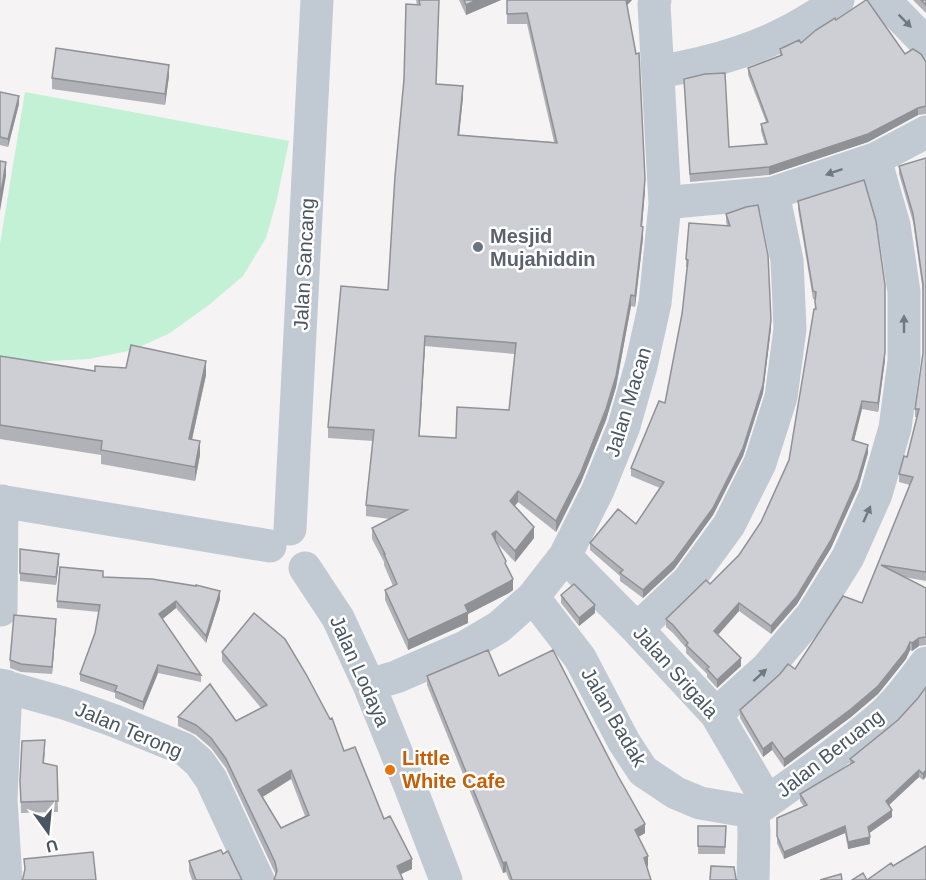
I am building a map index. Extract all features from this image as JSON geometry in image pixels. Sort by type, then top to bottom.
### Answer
[{"type":"street","name":"Jalan Sancang","points":[[280,538],[317,0]]},
{"type":"street","name":"Jalan Macan","points":[[369,685],[396,677],[465,647],[499,627],[533,597],[565,556],[598,490],[624,426],[641,366],[655,303],[665,204],[655,0]]},
{"type":"street","points":[[658,72],[732,56],[768,42],[802,24],[838,0]]},
{"type":"street","points":[[884,0],[926,43]]},
{"type":"street","points":[[665,204],[773,193],[875,159],[926,132]]},
{"type":"street","points":[[717,714],[767,668],[812,615],[848,557],[876,494],[895,428],[904,361],[904,292],[894,225],[875,159]]},
{"type":"street","points":[[638,629],[688,581],[729,525],[760,463],[781,398],[790,329],[787,260],[773,193]]},
{"type":"street","name":"Jalan Lodaya","points":[[1,501],[280,538],[302,531],[308,536],[312,542],[313,556],[305,568],[338,618],[369,685],[446,880]]},
{"type":"street","points":[[1,501],[1,610]]},
{"type":"street","name":"Jalan Srigala","points":[[565,556],[638,629],[717,714],[758,816]]},
{"type":"street","name":"Jalan Badak","points":[[533,597],[580,658],[624,742],[643,771],[676,793],[700,803],[758,816]]},
{"type":"street","name":"Jalan Beruang","points":[[758,816],[880,718],[926,663]]},
{"type":"street","points":[[3,686],[1,799],[6,880]]},
{"type":"street","name":"Jalan Terong","points":[[3,686],[67,704],[184,749],[199,762],[211,779],[258,880]]},
{"type":"street","points":[[753,880],[758,816]]},
{"type":"green space","points":[[25,92],[289,141],[266,238],[243,276],[170,333],[133,350],[89,359],[29,362],[0,359],[0,244]]},
{"type":"building","points":[[419,0],[439,0],[436,84],[463,86],[458,135],[557,143],[527,13],[507,14],[507,0],[626,0],[636,54],[639,53],[645,179],[641,226],[643,227],[635,296],[631,295],[616,376],[606,409],[581,472],[556,521],[518,491],[510,501],[534,527],[515,551],[496,531],[492,534],[513,579],[465,605],[468,612],[408,640],[385,590],[397,584],[372,528],[407,510],[366,505],[374,430],[328,427],[341,286],[388,290],[404,79],[406,4],[420,5]],"holes":[[[425,336],[516,343],[509,410],[457,407],[456,438],[419,436]]]},
{"type":"building","points":[[464,0],[476,0],[466,5]]},
{"type":"building","points":[[866,0],[905,54],[913,49],[921,54],[926,62],[926,106],[868,134],[769,167],[690,174],[684,79],[705,74],[725,73],[729,147],[767,144],[761,124],[768,122],[748,68],[782,55],[780,49],[799,40],[801,43],[816,30]]},
{"type":"building","points":[[56,48],[169,65],[165,94],[52,78]]},
{"type":"building","points":[[0,92],[19,96],[8,139],[0,137]]},
{"type":"building","points":[[926,158],[926,572],[881,565],[926,588],[926,637],[910,642],[906,651],[878,686],[784,759],[772,742],[763,749],[740,710],[788,664],[795,669],[843,596],[862,603],[913,477],[899,474],[904,456],[907,457],[919,409],[915,409],[923,353],[923,284],[913,214],[899,166]]},
{"type":"building","points":[[0,161],[6,162],[0,198]]},
{"type":"building","points":[[864,180],[876,221],[885,285],[885,352],[878,403],[862,401],[852,440],[868,445],[858,479],[831,540],[797,596],[771,626],[739,603],[714,631],[741,658],[717,680],[707,669],[709,667],[686,645],[688,643],[666,619],[706,580],[710,584],[739,555],[761,522],[789,460],[814,309],[816,309],[816,292],[813,291],[798,201]]},
{"type":"building","points":[[758,205],[768,255],[771,320],[763,385],[743,448],[713,508],[674,561],[643,590],[620,573],[623,570],[590,543],[618,509],[636,524],[664,482],[631,468],[659,401],[665,403],[682,314],[688,260],[686,259],[689,223],[730,226],[726,214]]},
{"type":"building","points":[[131,345],[206,361],[189,439],[200,441],[195,467],[101,450],[102,441],[0,425],[0,356],[95,371],[95,366],[126,368]]},
{"type":"building","points":[[20,549],[59,554],[56,577],[20,573]]},
{"type":"building","points":[[60,567],[103,571],[103,577],[152,579],[220,591],[206,636],[176,601],[159,614],[201,675],[158,665],[143,702],[115,691],[117,686],[80,674],[95,633],[100,605],[57,601]]},
{"type":"building","points":[[574,584],[595,605],[579,618],[561,595]]},
{"type":"building","points":[[254,613],[285,639],[330,719],[332,718],[344,751],[355,747],[384,819],[390,816],[412,859],[397,866],[403,880],[274,880],[277,871],[275,862],[226,759],[211,738],[196,725],[178,717],[210,684],[236,721],[267,705],[222,652]],"holes":[[[291,770],[309,815],[281,828],[258,790]]]},
{"type":"building","points":[[14,615],[56,619],[52,667],[21,664],[10,660]]},
{"type":"building","points":[[488,650],[499,676],[553,650],[645,824],[635,830],[648,856],[644,858],[651,880],[512,880],[427,676]]},
{"type":"building","points":[[926,687],[926,770],[923,774],[919,770],[886,801],[892,810],[868,827],[870,837],[848,842],[845,826],[784,852],[777,836],[777,818],[807,805],[800,794],[854,762],[850,759],[898,720]]},
{"type":"building","points":[[45,740],[43,763],[57,766],[58,801],[21,802],[22,741]]},
{"type":"building","points":[[698,826],[726,826],[725,847],[698,846]]},
{"type":"building","points":[[926,846],[926,880],[867,880],[891,863],[893,866]]},
{"type":"building","points":[[221,850],[223,854],[228,851],[242,880],[196,880],[189,861]]},
{"type":"building","points":[[93,852],[96,880],[22,880],[25,869],[24,859]]},
{"type":"building","points":[[711,866],[734,867],[737,880],[710,880]]},
{"type":"building","points":[[863,873],[867,880],[852,880]]},
{"type":"building","points":[[841,874],[842,880],[820,880]]},
{"type":"place","name":"Mesjid Mujahiddin","points":[[478,247]]},
{"type":"place","name":"Little White Cafe","points":[[390,770]]}]
